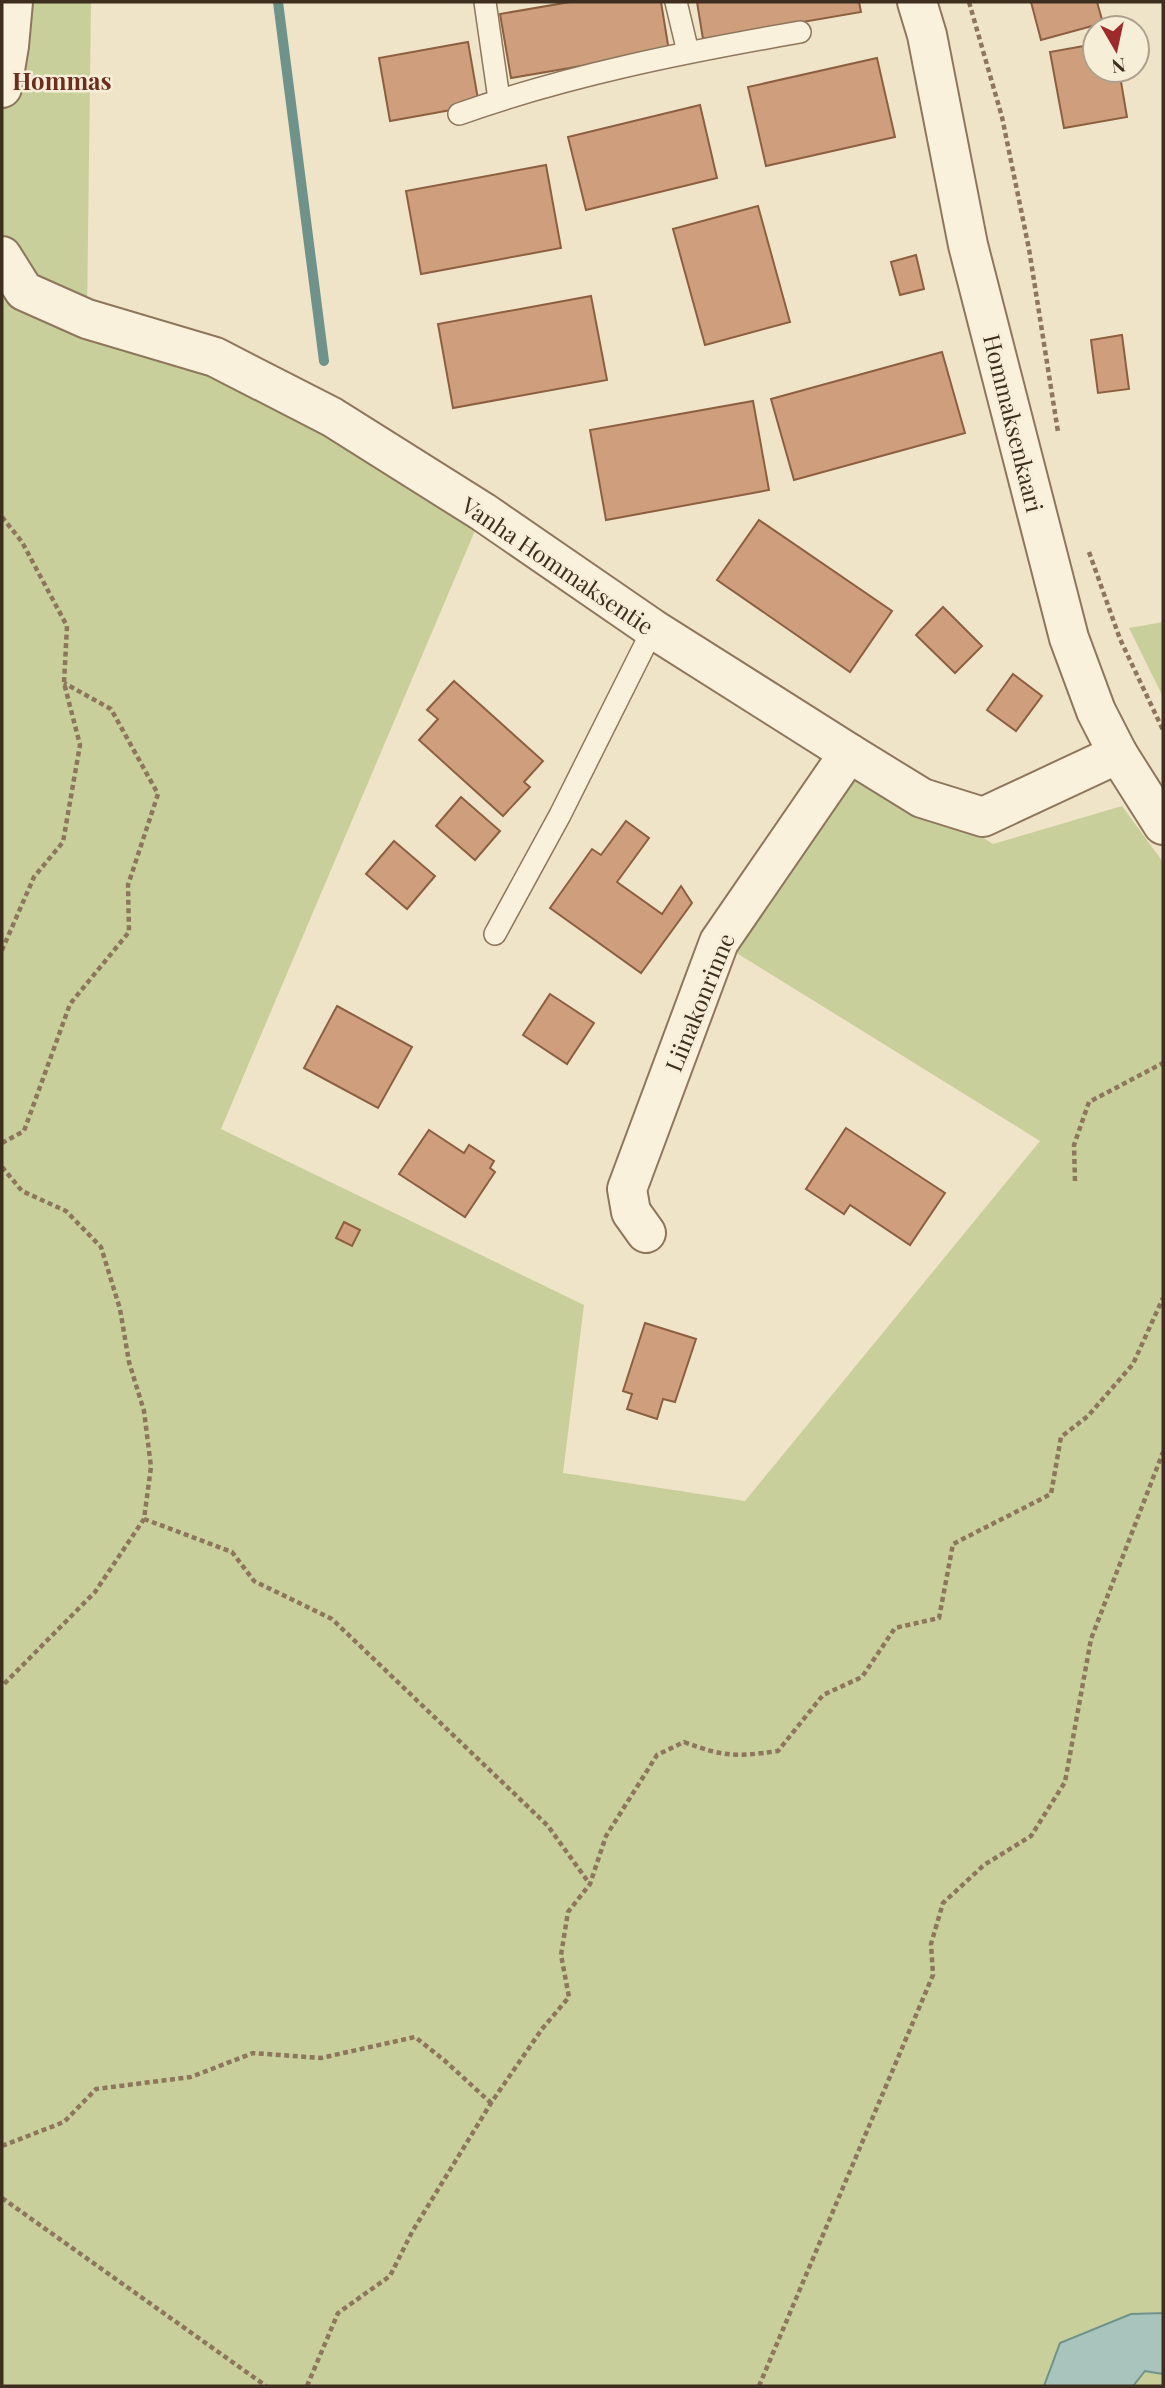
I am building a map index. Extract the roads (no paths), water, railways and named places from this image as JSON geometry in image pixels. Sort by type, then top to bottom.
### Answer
[{"type":"street","points":[[2,88],[13,2]]},
{"type":"street","name":"Hommaksenkaari","points":[[917,2],[927,34],[968,245],[1069,638],[1096,711],[1118,754],[1163,825]]},
{"type":"street","name":"Vanha Hommaksentie","points":[[2,256],[24,291],[87,319],[215,357],[332,417],[483,512],[653,629],[922,797],[983,817],[1118,754]]},
{"type":"street","name":"Liinakonrinne","points":[[646,1233],[631,1212],[627,1189],[719,942],[849,753]]},
{"type":"lane","points":[[485,2],[499,99]]},
{"type":"lane","points":[[676,2],[688,52]]},
{"type":"lane","points":[[459,114],[499,99],[688,52],[800,32]]},
{"type":"lane","points":[[495,934],[560,815],[653,629]]},
{"type":"water","points":[[1163,2313],[1163,2374],[1145,2371],[1133,2386],[1044,2386],[1060,2343],[1131,2314]]},
{"type":"waterway","points":[[278,2],[324,361]]},
{"type":"district","name":"Hommas","points":[[62,80]]}]
